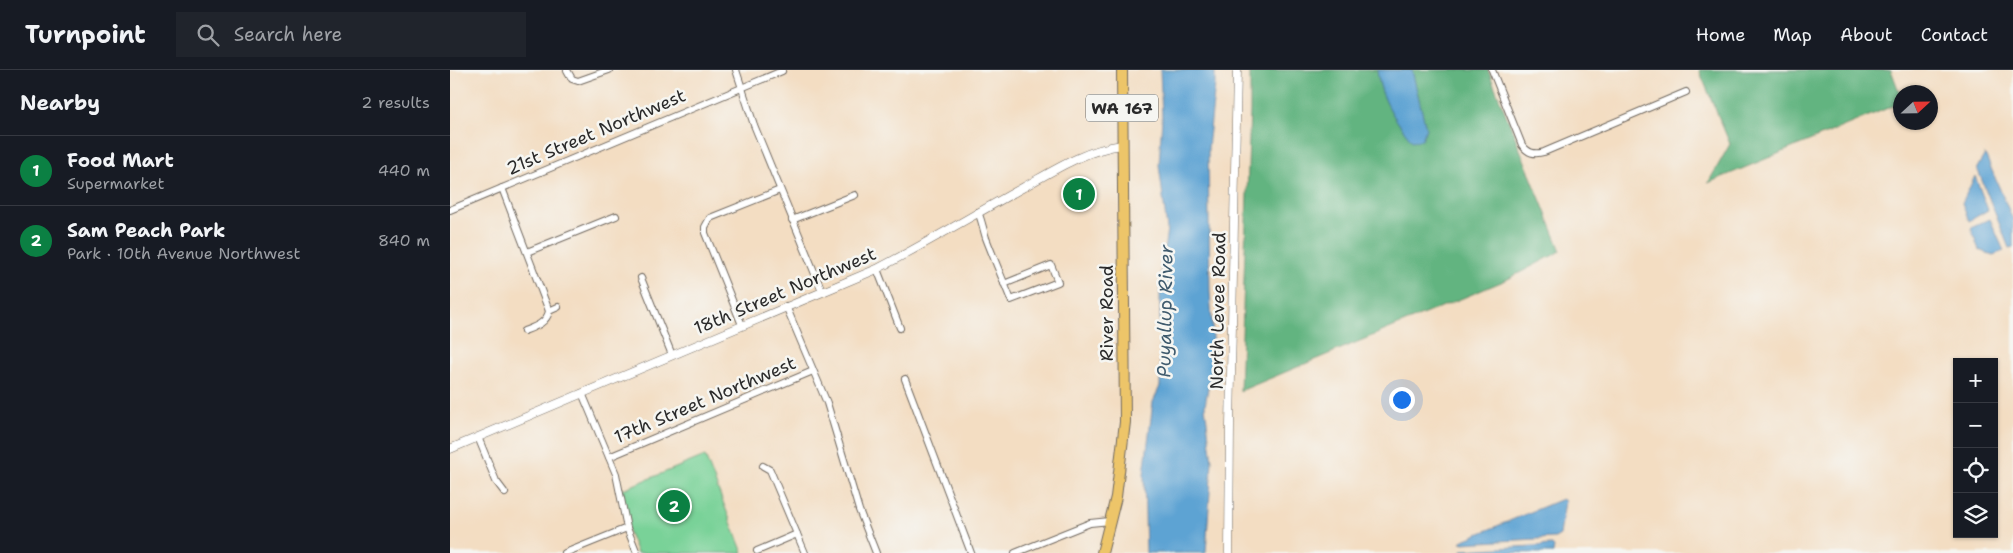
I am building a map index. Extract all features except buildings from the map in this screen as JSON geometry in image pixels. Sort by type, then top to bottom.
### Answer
[{"type":"main road","name":"River Road","points":[[1102,553],[1119,478],[1125,422],[1122,70]]},
{"type":"street","points":[[567,70],[575,81],[583,80],[609,70]]},
{"type":"street","points":[[736,70],[754,124],[822,291]]},
{"type":"street","name":"North Levee Road","points":[[1229,553],[1237,70]]},
{"type":"street","points":[[1492,70],[1522,145],[1528,152],[1533,154],[1544,152],[1686,92]]},
{"type":"street","name":"21st Street Northwest","points":[[450,210],[782,71]]},
{"type":"street","name":"18th Street Northwest","points":[[450,448],[877,269],[936,238],[978,212],[1074,159],[1100,149],[1122,145]]},
{"type":"street","points":[[502,188],[549,310],[546,318],[538,325],[524,331]]},
{"type":"street","points":[[742,325],[705,227],[710,218],[780,190]]},
{"type":"street","points":[[792,220],[855,194]]},
{"type":"street","points":[[978,212],[1004,284],[1011,300],[1058,282],[1051,265],[1004,284]]},
{"type":"street","points":[[527,252],[616,216]]},
{"type":"street","points":[[877,269],[900,328]]},
{"type":"street","points":[[641,278],[672,355]]},
{"type":"street","points":[[786,306],[827,403],[859,510],[876,553]]},
{"type":"street","points":[[549,310],[558,307]]},
{"type":"street","name":"17th Street Northwest","points":[[609,457],[813,372]]},
{"type":"street","points":[[904,379],[971,553]]},
{"type":"street","points":[[582,393],[620,486],[627,528],[637,553]]},
{"type":"street","points":[[478,437],[496,481],[505,493]]},
{"type":"street","points":[[762,466],[770,470],[804,553]]},
{"type":"street","points":[[1015,553],[1090,523],[1110,521]]},
{"type":"street","points":[[565,553],[627,528]]},
{"type":"street","points":[[757,551],[797,534]]},
{"type":"green space","points":[[1250,70],[1488,70],[1561,251],[1506,280],[1240,391]]},
{"type":"green space","points":[[1699,70],[1891,70],[1897,85],[1893,85],[1893,106],[1708,183],[1730,144]]},
{"type":"green space","points":[[705,456],[743,553],[637,553],[627,528],[621,490]]},
{"type":"water","name":"Puyallup River","points":[[1160,70],[1215,70],[1208,148],[1210,291],[1214,352],[1205,406],[1212,461],[1206,553],[1146,553],[1144,474],[1153,402],[1160,386],[1160,280],[1167,229],[1159,165],[1162,118]]},
{"type":"water","points":[[1377,70],[1412,70],[1426,128],[1422,140],[1412,141],[1394,117],[1381,90]]},
{"type":"water","points":[[1985,154],[2013,220],[2013,247],[2009,248],[1977,168]]},
{"type":"water","points":[[1975,176],[1988,210],[1969,221],[1962,203]]},
{"type":"water","points":[[1990,219],[2004,251],[1993,255],[1979,250],[1971,228]]},
{"type":"water","points":[[1562,499],[1565,501],[1560,535],[1555,538],[1462,543],[1461,541]]},
{"type":"water","points":[[1552,545],[1554,547],[1553,553],[1462,552],[1462,550]]},
{"type":"place","name":"Food Mart","points":[[1079,194]]},
{"type":"place","name":"Sam Peach Park","points":[[674,506]]}]
